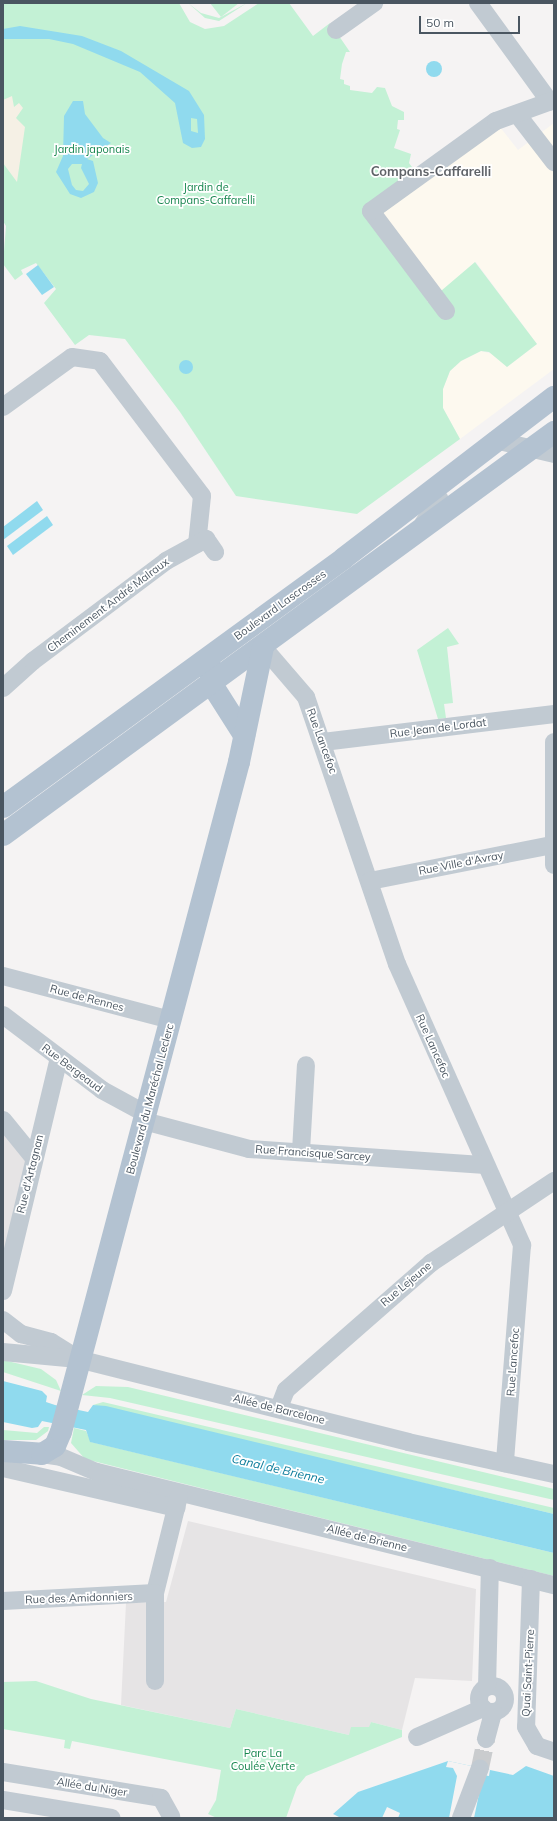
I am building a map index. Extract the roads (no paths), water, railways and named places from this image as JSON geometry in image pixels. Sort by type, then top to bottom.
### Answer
[{"type":"main road","name":"Boulevard Lascrosses","points":[[3,807],[240,635],[495,440],[554,397]]},
{"type":"main road","points":[[3,835],[211,682],[263,647],[554,432]]},
{"type":"main road","points":[[240,635],[263,647]]},
{"type":"main road","name":"Boulevard du Maréchal Leclerc","points":[[42,1454],[55,1446],[61,1433],[78,1359],[171,1020],[244,735],[263,647]]},
{"type":"main road","points":[[212,654],[211,682],[244,735]]},
{"type":"main road","name":"Allée de Brienne","points":[[3,1451],[42,1454]]},
{"type":"street","points":[[336,30],[374,3]]},
{"type":"street","points":[[446,311],[371,211],[418,175],[496,121],[552,101],[478,3]]},
{"type":"street","points":[[518,114],[554,162]]},
{"type":"street","points":[[3,407],[72,357],[100,361],[202,496],[198,544]]},
{"type":"street","points":[[495,440],[528,450],[554,454]]},
{"type":"street","points":[[416,535],[440,499]]},
{"type":"street","points":[[198,544],[206,539],[215,552]]},
{"type":"street","name":"Cheminement André Malraux","points":[[3,688],[33,661],[166,561],[198,544]]},
{"type":"street","name":"Rue Lancefoc","points":[[263,647],[306,697],[323,742],[397,964],[485,1165],[522,1245],[506,1463]]},
{"type":"street","name":"Rue Jean de Lordat","points":[[323,742],[554,714]]},
{"type":"street","points":[[554,742],[551,845],[554,865]]},
{"type":"street","name":"Rue Ville d'Avray","points":[[370,881],[551,845]]},
{"type":"street","name":"Rue de Rennes","points":[[3,976],[171,1020]]},
{"type":"street","name":"Rue Bergeaud","points":[[3,1015],[124,1105],[145,1117]]},
{"type":"street","name":"Rue d'Artagnan","points":[[3,1291],[59,1058]]},
{"type":"street","points":[[301,1151],[306,1065]]},
{"type":"street","name":"Rue Francisque Sarcey","points":[[145,1117],[248,1149],[301,1151],[485,1165]]},
{"type":"street","points":[[3,1120],[34,1158]]},
{"type":"street","name":"Rue Lejeune","points":[[279,1408],[286,1390],[406,1283],[554,1181]]},
{"type":"street","points":[[3,1320],[22,1334],[51,1342],[78,1359]]},
{"type":"street","name":"Allée de Barcelone","points":[[3,1352],[78,1359],[554,1474]]},
{"type":"street","points":[[61,1433],[70,1461]]},
{"type":"street","name":"Allée de Brienne","points":[[42,1454],[70,1461],[178,1500]]},
{"type":"street","name":"Allée de Brienne","points":[[3,1468],[178,1500],[490,1568],[554,1585]]},
{"type":"street","points":[[155,1681],[155,1593],[178,1500]]},
{"type":"street","points":[[417,1737],[488,1710],[503,1706],[504,1694],[495,1686],[487,1687],[490,1568]]},
{"type":"street","name":"Quai Saint-Pierre","points":[[531,1579],[526,1727],[527,1735],[537,1746],[554,1752]]},
{"type":"street","name":"Rue des Amidonniers","points":[[3,1601],[155,1593]]},
{"type":"street","points":[[486,1739],[488,1710]]},
{"type":"street","points":[[461,1818],[480,1768]]},
{"type":"street","name":"Allée du Niger","points":[[3,1772],[162,1798],[173,1817]]},
{"type":"street","points":[[3,1800],[112,1818]]},
{"type":"water","points":[[20,26],[82,36],[121,51],[189,91],[204,115],[205,139],[201,147],[192,148],[183,143],[175,103],[140,72],[73,44],[49,39],[3,39],[3,29]],"holes":[[[191,118],[197,119],[198,133],[191,131]]]},
{"type":"water","points":[[434,61],[440,63],[442,69],[440,75],[434,77],[428,75],[426,69],[428,63]]},
{"type":"water","points":[[73,101],[83,101],[85,114],[103,138],[111,143],[87,159],[93,161],[98,183],[94,192],[81,198],[70,194],[56,172],[63,156],[64,116]],"holes":[[[72,164],[82,164],[81,168],[89,184],[83,191],[76,190],[72,185],[68,169]]]},
{"type":"water","points":[[38,265],[54,287],[42,295],[26,274]]},
{"type":"water","points":[[186,360],[191,362],[193,367],[191,372],[186,374],[181,372],[179,367],[181,362]]},
{"type":"water","points":[[37,501],[43,510],[3,540],[3,527]]},
{"type":"water","points":[[47,516],[53,525],[13,555],[7,546]]},
{"type":"water","name":"Canal de Brienne","points":[[3,1381],[42,1391],[47,1396],[46,1402],[55,1405],[88,1412],[93,1405],[106,1406],[554,1514],[554,1553],[90,1442],[86,1430],[42,1421],[38,1427],[32,1428],[3,1422]]},
{"type":"water","points":[[448,1761],[513,1775],[526,1766],[554,1776],[554,1818],[398,1818],[400,1813],[387,1807],[382,1818],[341,1818],[333,1814],[358,1792]]},
{"type":"tunnel","points":[[480,1768],[486,1739]]},
{"type":"district","name":"Compans-Caffarelli","points":[[431,171]]},
{"type":"park label","name":"Jardin japonais","points":[[92,149]]},
{"type":"park label","name":"Jardin de Compans-Caffarelli","points":[[206,194]]},
{"type":"park label","name":"Parc La Coulée Verte","points":[[263,1760]]}]
